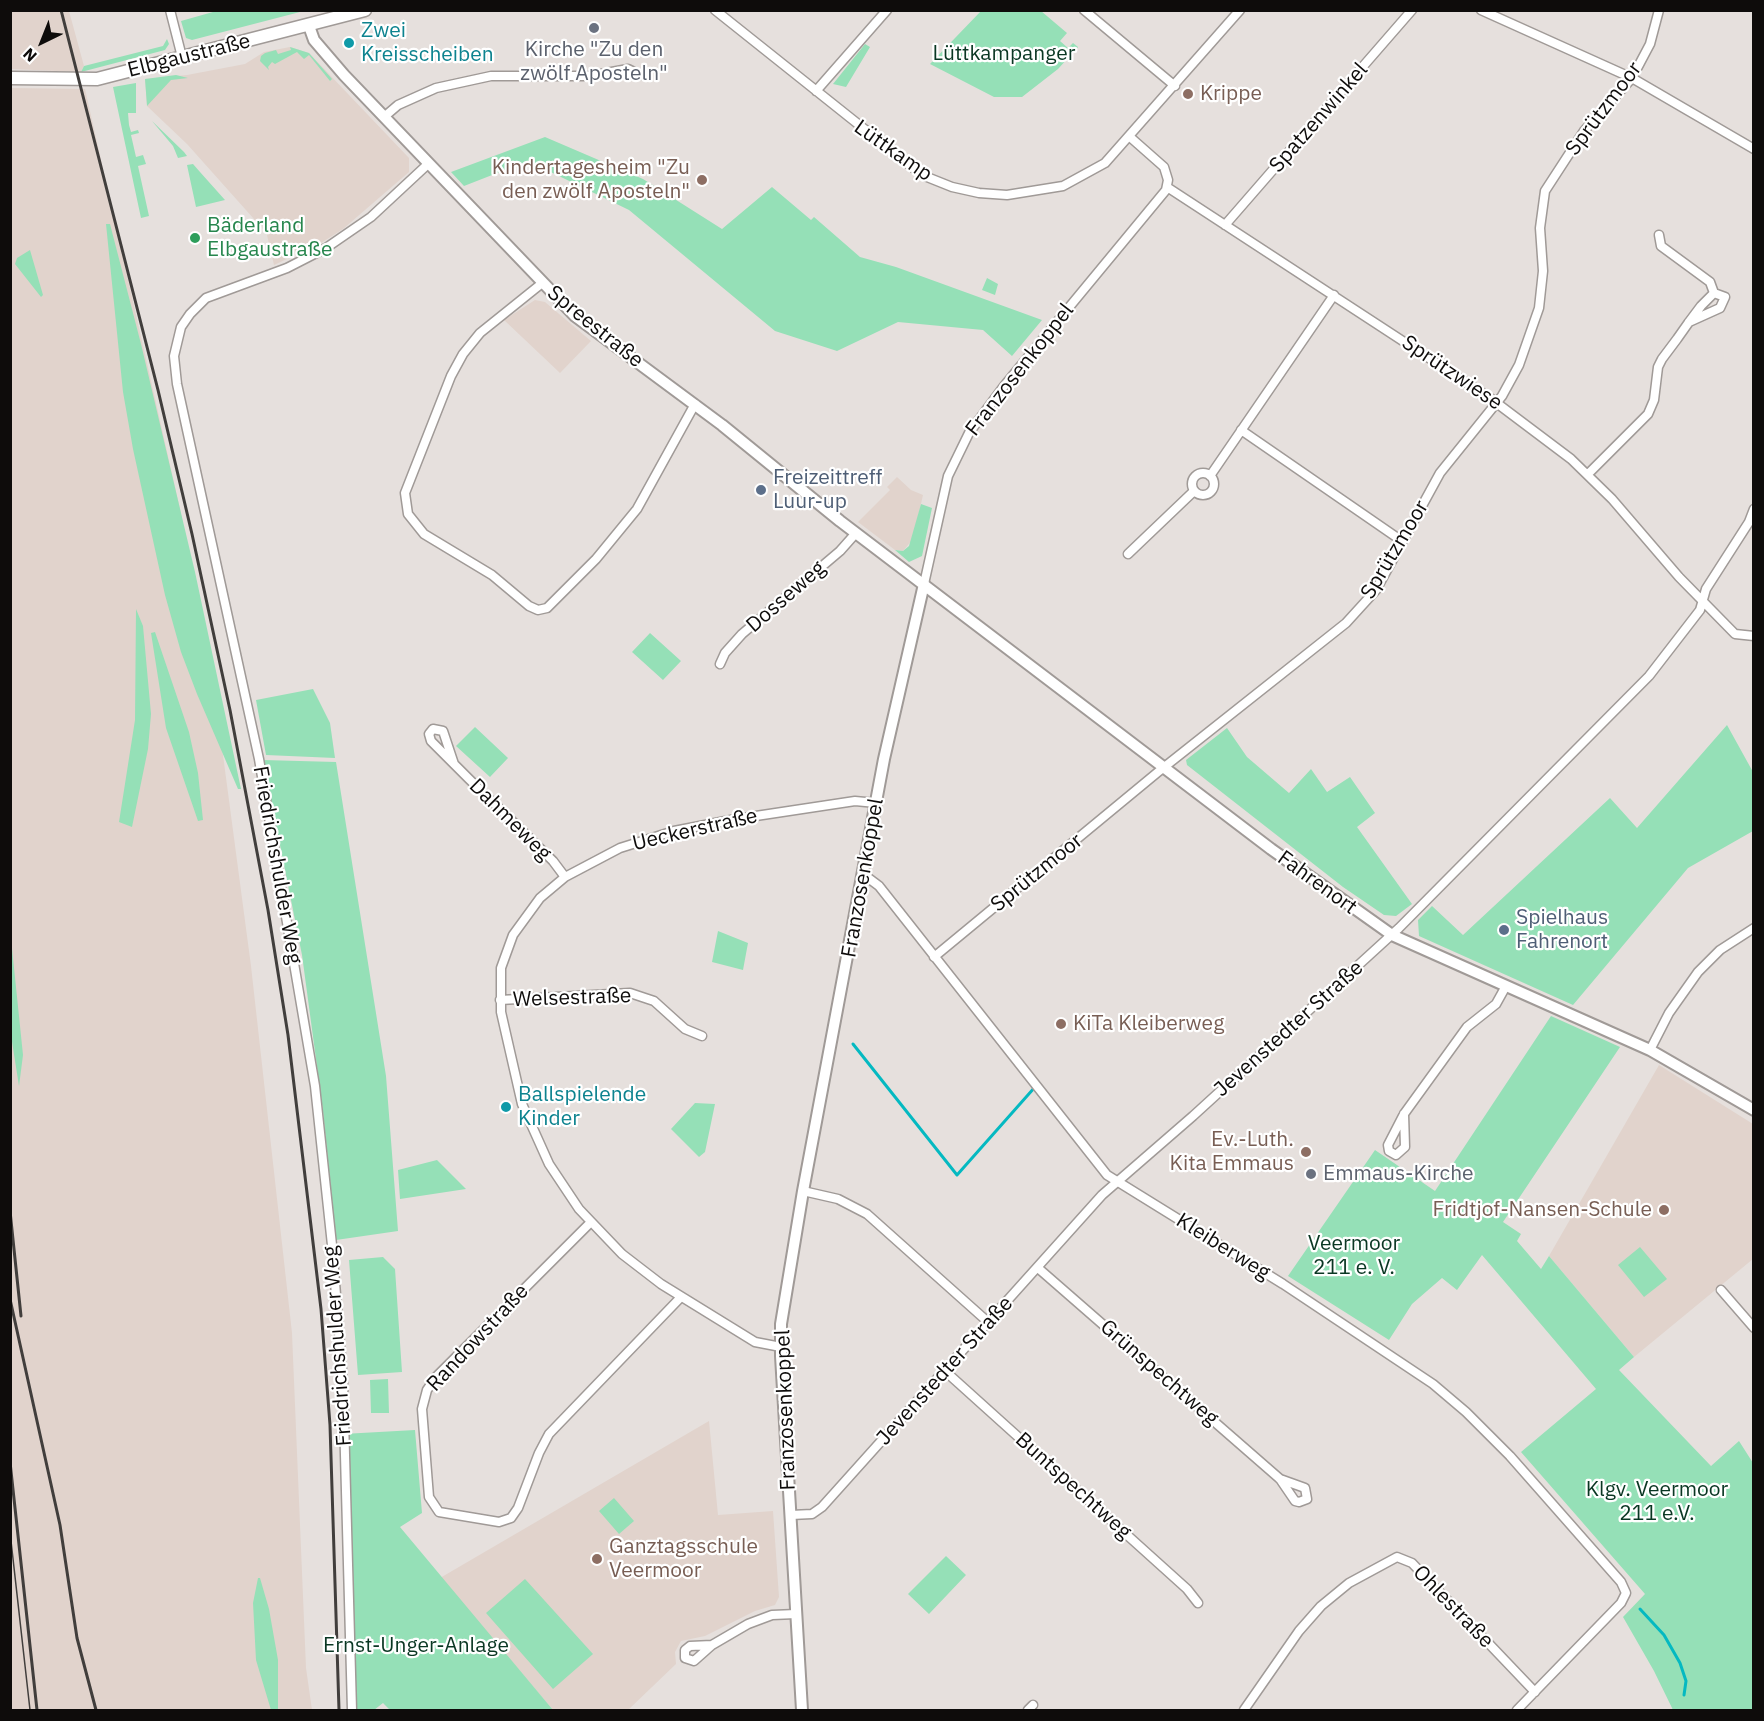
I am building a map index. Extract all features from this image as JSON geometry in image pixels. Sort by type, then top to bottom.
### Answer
[{"type":"main road","name":"Elbgaustraße","points":[[10,78],[86,80],[139,70],[364,10]]},
{"type":"street","points":[[170,10],[182,57]]},
{"type":"street","name":"Lüttkamp","points":[[715,10],[922,175],[978,194],[1007,195],[1064,186],[1105,163],[1175,86],[1239,10]]},
{"type":"street","points":[[816,91],[887,10]]},
{"type":"street","points":[[1084,10],[1175,86]]},
{"type":"street","name":"Spatzenwinkel","points":[[1225,225],[1412,10]]},
{"type":"street","points":[[1481,10],[1632,78],[1754,149]]},
{"type":"street","name":"Sprützmoor","points":[[934,957],[1346,623],[1377,588],[1449,459],[1497,403],[1519,365],[1539,308],[1543,271],[1540,228],[1545,191],[1584,131],[1632,78],[1650,44],[1659,10]]},
{"type":"street","name":"Spreestraße","points":[[309,26],[320,48],[541,284],[583,322],[695,404],[856,533],[924,584]]},
{"type":"street","points":[[384,117],[398,105],[436,88],[491,76],[580,77],[628,69],[640,75]]},
{"type":"street","points":[[1130,137],[1164,167],[1167,173],[1167,187]]},
{"type":"street","name":"Friedrichshulder Weg","points":[[352,1710],[343,1382],[333,1245],[315,1086],[259,759],[177,384],[174,356],[181,327],[206,298],[287,268],[326,248],[371,217],[428,164]]},
{"type":"street","name":"Sprützwiese","points":[[1167,187],[1497,403],[1588,474],[1633,521],[1702,602],[1735,634],[1754,636]]},
{"type":"street","name":"Franzosenkoppel","points":[[802,1710],[781,1347],[785,1291],[876,803],[948,476],[969,433],[998,393],[1167,187]]},
{"type":"street","points":[[1659,235],[1661,246],[1710,282],[1714,292],[1725,297],[1723,305],[1689,322]]},
{"type":"street","points":[[541,284],[480,333],[463,354],[451,376],[405,493],[408,514],[424,534],[492,575],[529,606],[538,610],[547,608],[596,559],[637,509],[695,404]]},
{"type":"street","points":[[1588,474],[1648,414],[1654,400],[1658,367],[1689,322],[1714,292]]},
{"type":"street","points":[[1210,476],[1334,295]]},
{"type":"street","points":[[1240,430],[1402,541]]},
{"type":"street","points":[[1202,473],[1210,476],[1213,483],[1209,493],[1201,495],[1194,491],[1192,484],[1195,477],[1202,473]]},
{"type":"street","points":[[1128,554],[1194,491]]},
{"type":"street","name":"Jevenstedter Straße","points":[[790,1515],[812,1514],[822,1508],[1102,1195],[1392,935],[1648,676],[1695,617],[1706,589],[1749,522],[1754,509]]},
{"type":"street","name":"Dosseweg","points":[[720,664],[725,653],[742,634],[840,550],[856,533]]},
{"type":"street","name":"Fahrenort","points":[[924,584],[1346,904],[1392,935],[1650,1050],[1754,1110]]},
{"type":"street","name":"Dahmeweg","points":[[454,764],[565,877]]},
{"type":"street","name":"Ueckerstraße","points":[[781,1347],[755,1342],[681,1297],[632,1263],[590,1223],[549,1164],[526,1115],[512,1070],[500,1000],[501,968],[513,935],[536,903],[565,877],[620,848],[674,831],[833,804],[855,801],[876,803]]},
{"type":"street","name":"Kleiberweg","points":[[863,874],[879,886],[1107,1175],[1343,1323],[1433,1384],[1466,1412],[1510,1456],[1621,1582],[1626,1593],[1621,1603],[1535,1692]]},
{"type":"street","points":[[1650,1050],[1677,999],[1698,972],[1720,950],[1754,928]]},
{"type":"street","points":[[1404,1114],[1467,1027],[1496,1004],[1506,986]]},
{"type":"street","name":"Welsestraße","points":[[500,1000],[630,993],[654,1001],[685,1029],[702,1036]]},
{"type":"street","points":[[803,1191],[838,1199],[867,1214],[988,1322]]},
{"type":"street","name":"Randowstraße","points":[[590,1223],[436,1377],[427,1390],[422,1409],[429,1497],[439,1512],[499,1522],[511,1518],[518,1508],[539,1453],[549,1434],[681,1297]]},
{"type":"street","name":"Grünspechtweg","points":[[1038,1268],[1280,1479]]},
{"type":"street","points":[[1721,1290],[1754,1328]]},
{"type":"street","name":"Buntspechtweg","points":[[945,1371],[1187,1589],[1198,1603]]},
{"type":"street","name":"Ohlestraße","points":[[1244,1710],[1299,1631],[1321,1606],[1349,1583],[1397,1557],[1412,1563],[1535,1692]]},
{"type":"street","points":[[712,1645],[731,1632],[762,1618],[796,1614]]},
{"type":"street","points":[[1517,1710],[1535,1692]]},
{"type":"shaded area","points":[[10,11],[69,11],[84,66],[81,72],[11,69]]},
{"type":"shaded area","points":[[290,47],[309,53],[409,158],[409,172],[343,229],[321,243],[274,265],[267,235],[262,228],[187,144],[147,106],[145,79],[187,75],[245,64],[264,52]]},
{"type":"shaded area","points":[[10,88],[85,89],[180,509],[219,725],[251,966],[292,1333],[306,1668],[312,1710],[12,1710]]},
{"type":"shaded area","points":[[535,300],[545,302],[591,341],[560,373],[504,320]]},
{"type":"shaded area","points":[[897,477],[911,490],[923,495],[913,539],[903,551],[895,550],[858,522],[890,490],[887,487]]},
{"type":"shaded area","name":"Fridtjof-Nansen-Schule","points":[[1659,1065],[1753,1124],[1753,1259],[1634,1357],[1549,1256]]},
{"type":"shaded area","name":"Ganztagsschule Veermoor","points":[[709,1421],[718,1515],[773,1511],[779,1597],[775,1605],[755,1611],[705,1636],[681,1641],[675,1652],[676,1664],[628,1710],[553,1710],[440,1578]]},
{"type":"green space","points":[[220,10],[299,10],[300,12],[192,40],[186,38],[181,21]]},
{"type":"green space","name":"Lüttkampanger","points":[[981,11],[1041,11],[1067,33],[1060,41],[1068,48],[1073,43],[1078,47],[1058,69],[1022,97],[994,97],[930,64]]},
{"type":"green space","points":[[167,39],[169,44],[165,50],[81,72],[84,66],[163,46]]},
{"type":"green space","points":[[865,44],[870,47],[846,87],[833,84]]},
{"type":"green space","points":[[290,47],[309,53],[332,79],[330,81],[309,55],[304,59],[297,52],[275,64],[272,62],[268,67],[269,70],[260,61],[261,56],[265,53],[276,50],[278,54],[291,50]]},
{"type":"green space","points":[[176,75],[188,78],[171,80],[147,106],[145,79]]},
{"type":"green space","points":[[136,83],[136,113],[128,113],[131,132],[138,130],[139,133],[131,135],[136,157],[143,155],[146,164],[138,166],[149,216],[141,218],[113,87]]},
{"type":"green space","points":[[152,121],[187,156],[178,158],[173,146]]},
{"type":"green space","points":[[545,137],[643,179],[722,229],[772,187],[811,220],[814,217],[860,257],[896,267],[1042,320],[1012,356],[983,330],[898,322],[837,351],[775,331],[629,210],[528,161],[464,186],[451,172]]},
{"type":"green space","points":[[193,164],[225,200],[196,207],[187,165]]},
{"type":"green space","points":[[106,224],[110,224],[141,344],[195,572],[241,789],[238,789],[197,694],[181,652],[165,595],[123,392]]},
{"type":"green space","points":[[30,250],[43,295],[41,297],[15,264],[17,258]]},
{"type":"green space","points":[[987,278],[998,284],[995,295],[982,290]]},
{"type":"green space","points":[[921,504],[932,508],[922,556],[909,562],[895,550],[903,551],[909,546]]},
{"type":"green space","points":[[136,609],[143,626],[151,714],[148,749],[132,827],[119,822],[135,720]]},
{"type":"green space","points":[[155,632],[189,732],[198,773],[203,820],[198,821],[166,728],[151,633]]},
{"type":"green space","points":[[650,633],[681,661],[663,680],[632,652]]},
{"type":"green space","points":[[313,689],[330,723],[335,758],[266,755],[256,700]]},
{"type":"green space","points":[[1727,725],[1753,772],[1753,831],[1688,868],[1573,1005],[1419,936],[1418,920],[1432,906],[1463,935],[1610,798],[1637,828]]},
{"type":"green space","points":[[475,727],[508,758],[490,777],[456,746]]},
{"type":"green space","points":[[1227,728],[1247,757],[1289,793],[1311,769],[1327,792],[1350,777],[1375,813],[1357,827],[1412,904],[1396,916],[1384,915],[1343,887],[1187,765],[1186,760]]},
{"type":"green space","points":[[263,760],[336,762],[386,1076],[398,1231],[336,1240],[323,1111],[302,955]]},
{"type":"green space","points":[[10,929],[23,1055],[19,1086],[10,1029]]},
{"type":"green space","points":[[718,931],[748,943],[743,970],[712,962]]},
{"type":"green space","points":[[1551,1016],[1620,1047],[1503,1222],[1521,1234],[1517,1241],[1541,1269],[1549,1256],[1634,1357],[1619,1370],[1711,1466],[1739,1441],[1753,1463],[1753,1710],[1673,1710],[1623,1617],[1645,1594],[1521,1452],[1596,1389],[1482,1255],[1457,1290],[1442,1278],[1412,1304],[1389,1340],[1288,1276],[1375,1150],[1435,1191]]},
{"type":"green space","points":[[695,1103],[715,1104],[705,1152],[699,1157],[671,1129]]},
{"type":"green space","points":[[437,1160],[466,1189],[400,1199],[398,1170]]},
{"type":"green space","points":[[1640,1247],[1667,1279],[1644,1297],[1618,1265]]},
{"type":"green space","points":[[383,1257],[395,1269],[402,1372],[358,1375],[349,1260]]},
{"type":"green space","points":[[388,1379],[389,1413],[371,1413],[370,1380]]},
{"type":"green space","name":"Ernst-Unger-Anlage","points":[[415,1430],[422,1513],[400,1527],[553,1710],[390,1710],[383,1703],[374,1710],[357,1710],[348,1580],[343,1434]]},
{"type":"green space","points":[[614,1498],[634,1521],[619,1534],[599,1511]]},
{"type":"green space","points":[[946,1556],[966,1575],[929,1614],[908,1594]]},
{"type":"green space","points":[[258,1578],[260,1578],[269,1609],[278,1660],[278,1710],[271,1710],[256,1660],[253,1603]]},
{"type":"green space","points":[[525,1579],[593,1654],[553,1689],[486,1613]]},
{"type":"waterway","points":[[853,1044],[957,1175],[1035,1087]]},
{"type":"waterway","points":[[1640,1609],[1664,1635],[1680,1663],[1686,1681],[1684,1695]]},
{"type":"tram line","points":[[10,1532],[30,1710]]},
{"type":"railway","points":[[61,10],[158,390],[192,534],[230,710],[268,910],[288,1035],[321,1309],[330,1425],[339,1710]]},
{"type":"railway","points":[[10,1211],[21,1316]]},
{"type":"railway","points":[[10,1299],[60,1525],[77,1638],[96,1710]]},
{"type":"railway","points":[[10,1462],[37,1710]]},
{"type":"place","name":"Kirche \"Zu den zwölf Aposteln\"","points":[[594,28]]},
{"type":"place","name":"Zwei Kreisscheiben","points":[[349,43]]},
{"type":"place","name":"Krippe","points":[[1188,94]]},
{"type":"place","name":"Kindertagesheim \"Zu den zwölf Aposteln\"","points":[[702,180]]},
{"type":"place","name":"Bäderland Elbgaustraße","points":[[195,238]]},
{"type":"place","name":"Freizeittreff Luur-up","points":[[761,490]]},
{"type":"place","name":"Spielhaus Fahrenort","points":[[1504,930]]},
{"type":"place","name":"KiTa Kleiberweg","points":[[1061,1024]]},
{"type":"place","name":"Ballspielende Kinder","points":[[506,1107]]},
{"type":"place","name":"Ev.-Luth. Kita Emmaus","points":[[1306,1152]]},
{"type":"place","name":"Emmaus-Kirche","points":[[1311,1174]]},
{"type":"place","name":"Fridtjof-Nansen-Schule","points":[[1664,1210]]},
{"type":"place","name":"Ganztagsschule Veermoor","points":[[597,1559]]},
{"type":"park label","name":"Veermoor 211 e. V.","points":[[1354,1256]]},
{"type":"park label","name":"Klgv. Veermoor 211 e.V.","points":[[1657,1502]]}]
